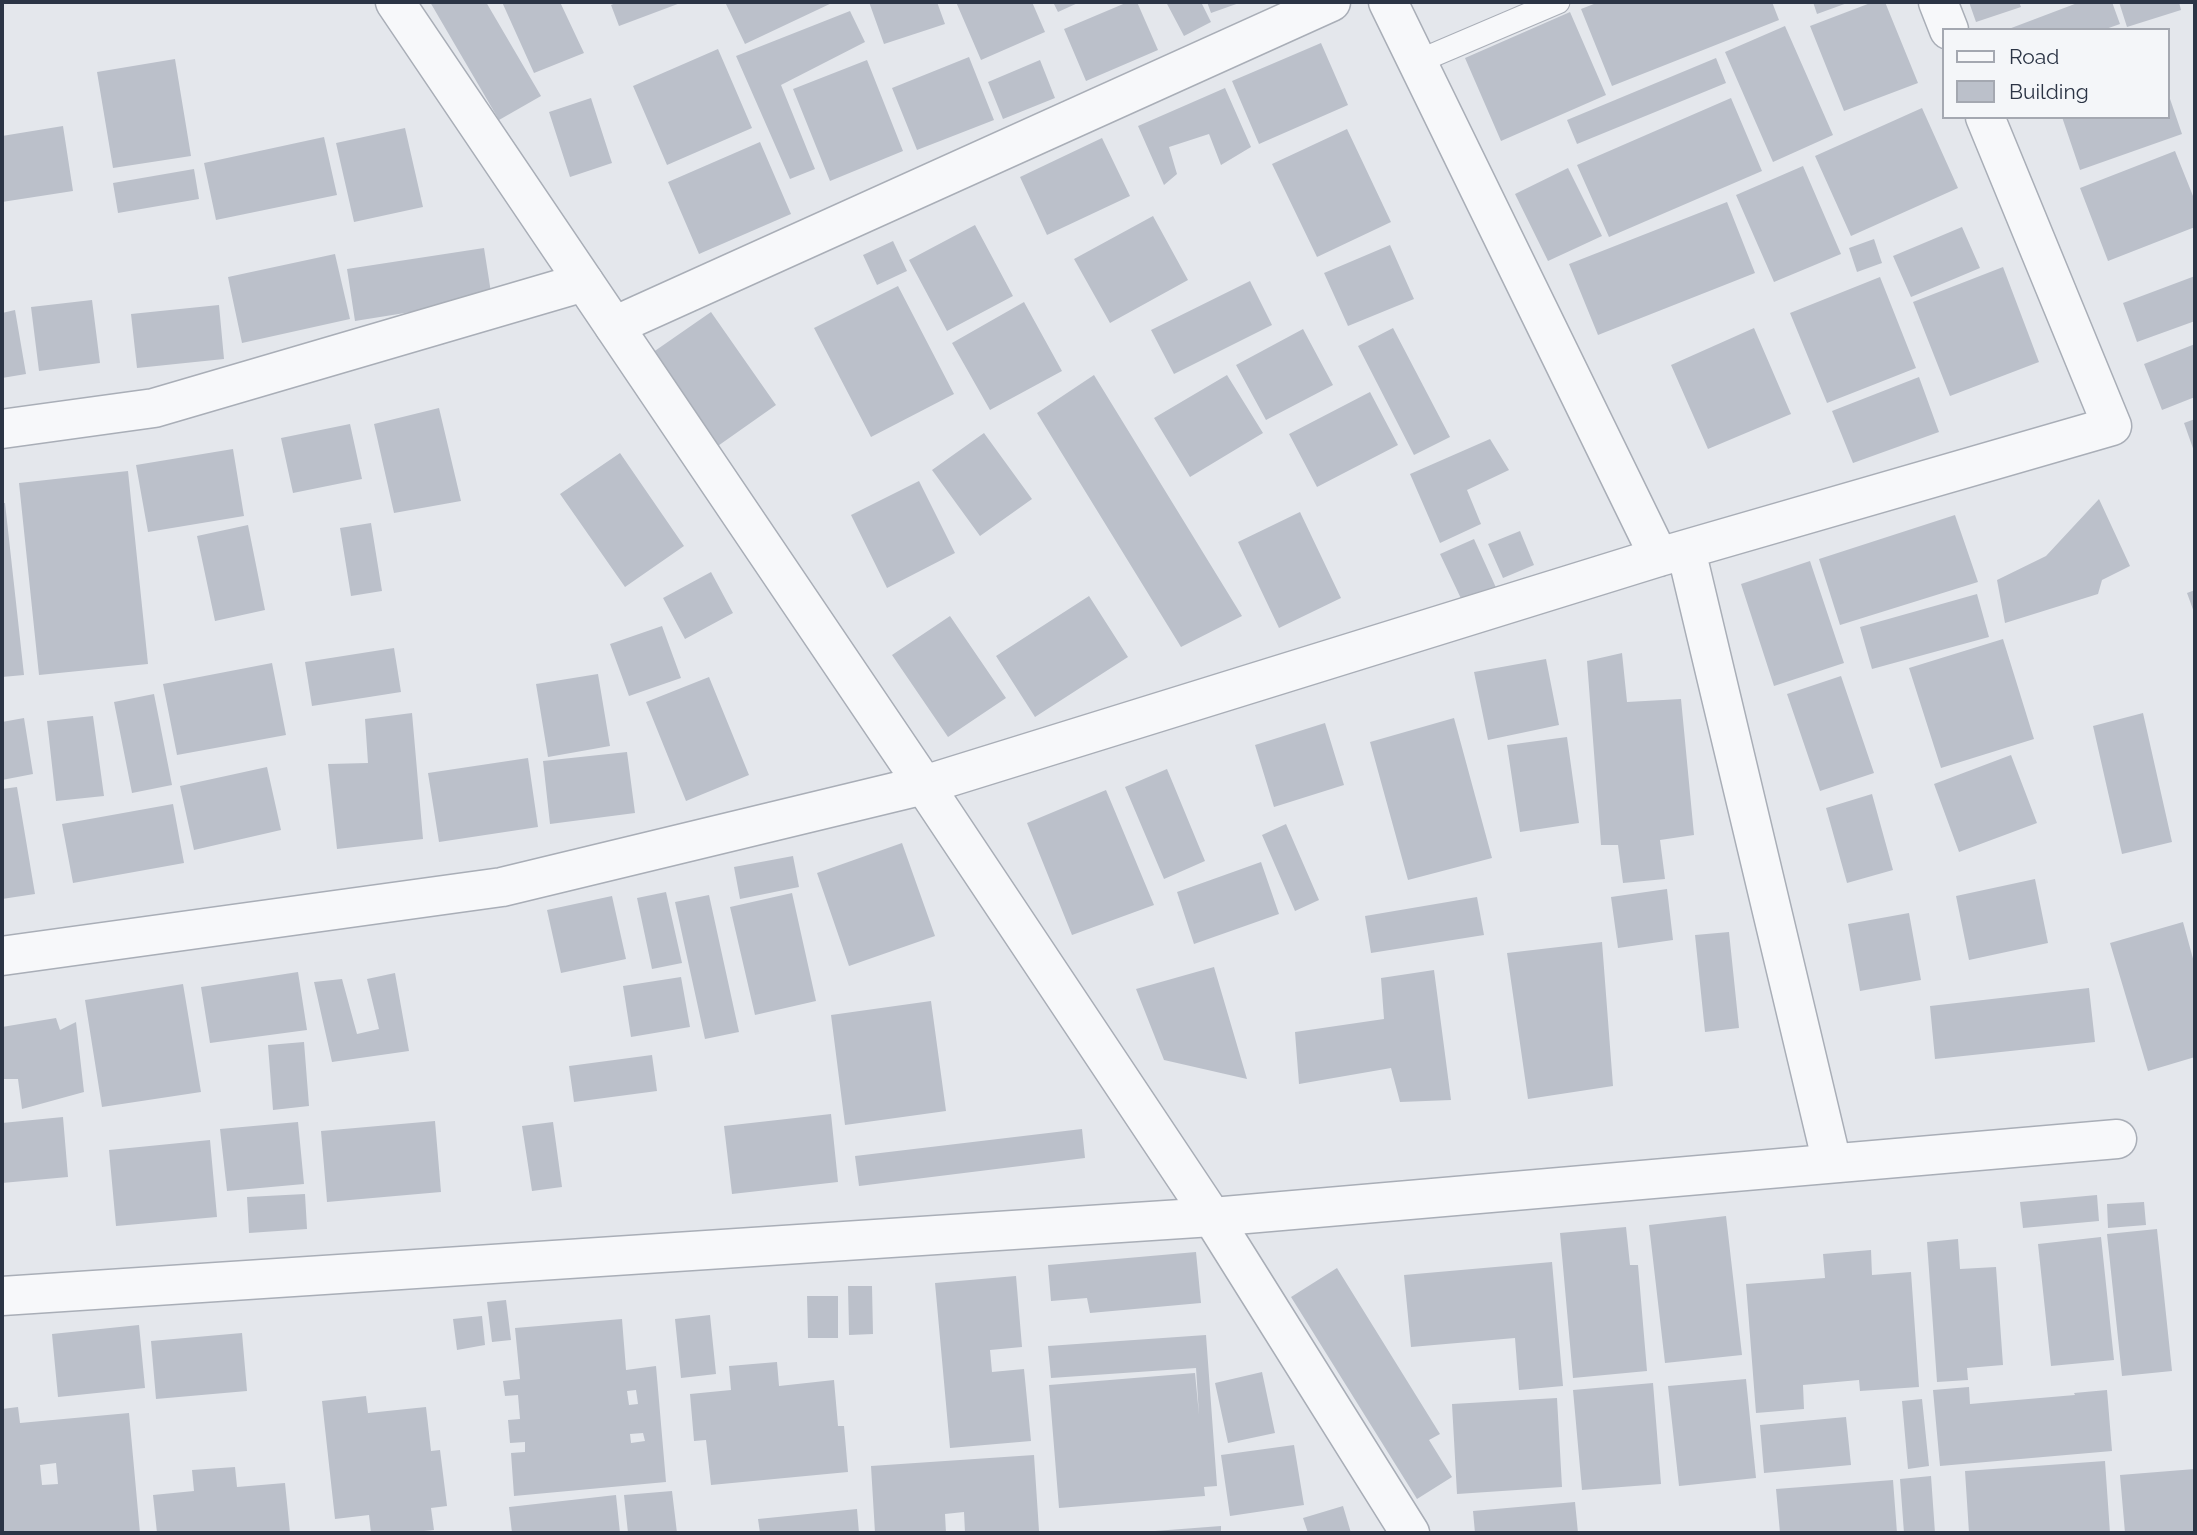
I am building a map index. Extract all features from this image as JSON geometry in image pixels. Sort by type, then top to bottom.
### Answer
[{"type":"street","points":[[395,2],[1212,1217],[1410,1533]]},
{"type":"street","points":[[614,326],[1332,2]]},
{"type":"street","points":[[1388,2],[1672,553],[1832,1163]]},
{"type":"street","points":[[1938,2],[1948,28]]},
{"type":"street","points":[[2,956],[502,887],[924,785],[1672,553],[2112,426],[1986,119]]},
{"type":"street","points":[[2,429],[154,408],[584,282]]},
{"type":"street","points":[[2,1296],[1212,1217],[2117,1139]]},
{"type":"lane","points":[[1417,62],[1558,2]]},
{"type":"building","points":[[430,2],[486,2],[541,96],[499,120]]},
{"type":"building","points":[[502,2],[560,2],[584,53],[534,73]]},
{"type":"building","points":[[618,2],[683,2],[619,26],[611,5]]},
{"type":"building","points":[[725,2],[834,2],[745,44]]},
{"type":"building","points":[[869,2],[937,2],[945,24],[884,44]]},
{"type":"building","points":[[956,2],[1032,2],[1045,32],[981,60]]},
{"type":"building","points":[[1053,2],[1080,2],[1058,12]]},
{"type":"building","points":[[1128,2],[1137,2],[1158,50],[1086,81],[1064,29]]},
{"type":"building","points":[[1166,2],[1201,2],[1211,22],[1184,36]]},
{"type":"building","points":[[1207,2],[1242,2],[1211,13]]},
{"type":"building","points":[[1599,2],[1772,2],[1779,20],[1612,86],[1581,9]]},
{"type":"building","points":[[1813,2],[1850,2],[1817,14]]},
{"type":"building","points":[[1873,2],[1885,2],[1918,83],[1844,111],[1810,26]]},
{"type":"building","points":[[1969,2],[2019,2],[2021,7],[1976,22]]},
{"type":"building","points":[[2080,2],[2112,2],[2120,24],[2109,28],[2011,28]]},
{"type":"building","points":[[2119,2],[2179,2],[2181,10],[2127,27]]},
{"type":"building","points":[[850,11],[865,42],[781,85],[815,169],[790,179],[736,56]]},
{"type":"building","points":[[1570,12],[1606,95],[1501,141],[1465,58]]},
{"type":"building","points":[[1785,26],[1833,135],[1773,162],[1725,52]]},
{"type":"building","points":[[1321,43],[1348,105],[1259,144],[1232,81]]},
{"type":"building","points":[[718,49],[752,128],[667,165],[633,86]]},
{"type":"building","points":[[969,57],[994,120],[917,150],[892,88]]},
{"type":"building","points":[[1716,58],[1726,83],[1577,144],[1567,120]]},
{"type":"building","points":[[175,59],[191,156],[113,168],[97,72]]},
{"type":"building","points":[[867,60],[903,151],[830,181],[793,89]]},
{"type":"building","points":[[1040,60],[1055,98],[1003,119],[988,82]]},
{"type":"building","points":[[1225,88],[1251,147],[1221,165],[1209,134],[1169,147],[1177,174],[1164,185],[1138,126]]},
{"type":"building","points":[[2169,96],[2182,134],[2080,170],[2063,119],[2169,119]]},
{"type":"building","points":[[591,98],[612,163],[570,177],[549,112]]},
{"type":"building","points":[[1731,98],[1762,171],[1609,237],[1577,165]]},
{"type":"building","points":[[1922,108],[1958,188],[1851,236],[1815,156]]},
{"type":"building","points":[[63,126],[73,191],[2,202],[2,136]]},
{"type":"building","points":[[405,128],[423,207],[354,222],[336,143]]},
{"type":"building","points":[[1347,129],[1391,222],[1317,257],[1272,164]]},
{"type":"building","points":[[324,137],[337,195],[216,220],[204,163]]},
{"type":"building","points":[[1102,138],[1130,196],[1047,235],[1020,177]]},
{"type":"building","points":[[760,142],[791,214],[699,254],[668,182]]},
{"type":"building","points":[[2175,151],[2195,201],[2195,227],[2108,261],[2080,188]]},
{"type":"building","points":[[1803,166],[1841,254],[1774,282],[1736,195]]},
{"type":"building","points":[[1568,168],[1602,236],[1548,261],[1515,194]]},
{"type":"building","points":[[194,169],[199,199],[118,213],[113,183]]},
{"type":"building","points":[[1727,202],[1755,273],[1598,335],[1569,264]]},
{"type":"building","points":[[1153,216],[1188,280],[1110,323],[1074,259]]},
{"type":"building","points":[[975,225],[1013,296],[947,331],[909,260]]},
{"type":"building","points":[[1962,227],[1980,268],[1911,297],[1893,256]]},
{"type":"building","points":[[1874,239],[1882,263],[1857,272],[1849,248]]},
{"type":"building","points":[[893,241],[907,271],[877,285],[863,255]]},
{"type":"building","points":[[1390,245],[1414,299],[1348,326],[1324,273]]},
{"type":"building","points":[[484,248],[492,299],[355,321],[347,269]]},
{"type":"building","points":[[335,254],[350,319],[242,343],[228,277]]},
{"type":"building","points":[[2003,267],[2039,362],[1950,396],[1913,302]]},
{"type":"building","points":[[2195,276],[2195,321],[2137,342],[2123,303]]},
{"type":"building","points":[[1880,277],[1916,368],[1827,403],[1790,313]]},
{"type":"building","points":[[1250,281],[1272,325],[1174,374],[1151,330]]},
{"type":"building","points":[[898,286],[954,394],[871,437],[814,328]]},
{"type":"building","points":[[92,300],[100,363],[39,371],[31,307]]},
{"type":"building","points":[[1024,302],[1062,371],[990,410],[952,343]]},
{"type":"building","points":[[219,305],[224,359],[137,368],[131,314]]},
{"type":"building","points":[[15,310],[26,374],[2,378],[2,313]]},
{"type":"building","points":[[711,312],[776,405],[715,448],[649,355]]},
{"type":"building","points":[[1393,328],[1450,437],[1414,455],[1358,346]]},
{"type":"building","points":[[1754,328],[1791,414],[1708,449],[1671,365]]},
{"type":"building","points":[[1303,329],[1333,385],[1266,420],[1236,365]]},
{"type":"building","points":[[2195,344],[2195,397],[2162,410],[2144,364]]},
{"type":"building","points":[[1094,375],[1242,616],[1181,647],[1037,413]]},
{"type":"building","points":[[1227,375],[1263,433],[1190,477],[1154,418]]},
{"type":"building","points":[[1919,377],[1939,432],[1853,463],[1832,411]]},
{"type":"building","points":[[1370,392],[1398,445],[1317,487],[1289,434]]},
{"type":"building","points":[[439,408],[461,501],[394,513],[374,424]]},
{"type":"building","points":[[2195,419],[2195,454],[2184,423]]},
{"type":"building","points":[[350,424],[362,479],[293,493],[281,438]]},
{"type":"building","points":[[984,433],[1032,499],[980,536],[932,470]]},
{"type":"building","points":[[1490,439],[1509,470],[1467,490],[1481,524],[1440,543],[1410,474]]},
{"type":"building","points":[[233,449],[244,516],[148,532],[136,465]]},
{"type":"building","points":[[620,453],[684,546],[625,587],[560,494]]},
{"type":"building","points":[[128,471],[148,664],[39,675],[19,483]]},
{"type":"building","points":[[919,481],[955,553],[887,588],[851,515]]},
{"type":"building","points":[[2099,499],[2130,566],[2102,580],[2098,594],[2005,623],[1997,580],[2046,556]]},
{"type":"building","points":[[2,503],[5,503],[24,675],[2,677]]},
{"type":"building","points":[[1300,512],[1341,598],[1279,628],[1238,542]]},
{"type":"building","points":[[1955,515],[1978,582],[1840,625],[1819,559]]},
{"type":"building","points":[[371,523],[382,591],[351,596],[340,528]]},
{"type":"building","points":[[248,525],[265,610],[215,621],[197,536]]},
{"type":"building","points":[[1520,531],[1534,565],[1503,578],[1488,544]]},
{"type":"building","points":[[1474,539],[1498,592],[1465,607],[1440,554]]},
{"type":"building","points":[[1810,561],[1844,663],[1774,686],[1741,584]]},
{"type":"building","points":[[711,572],[733,613],[685,639],[663,598]]},
{"type":"building","points":[[2195,590],[2195,615],[2187,593]]},
{"type":"building","points":[[1977,594],[1989,637],[1872,669],[1860,627]]},
{"type":"building","points":[[1089,596],[1128,657],[1035,717],[996,656]]},
{"type":"building","points":[[950,616],[1006,698],[948,737],[892,655]]},
{"type":"building","points":[[662,626],[681,678],[629,696],[610,644]]},
{"type":"building","points":[[2003,639],[2034,739],[1941,768],[1909,668]]},
{"type":"building","points":[[394,648],[401,692],[312,706],[305,662]]},
{"type":"building","points":[[1622,653],[1627,702],[1681,699],[1694,835],[1660,840],[1665,879],[1623,883],[1618,845],[1601,845],[1587,661]]},
{"type":"building","points":[[1546,659],[1559,725],[1488,740],[1474,672]]},
{"type":"building","points":[[272,663],[286,735],[177,755],[163,684]]},
{"type":"building","points":[[598,674],[610,746],[548,757],[536,684]]},
{"type":"building","points":[[1841,676],[1874,773],[1820,791],[1787,694]]},
{"type":"building","points":[[709,677],[749,775],[686,801],[646,702]]},
{"type":"building","points":[[154,694],[172,785],[132,793],[114,702]]},
{"type":"building","points":[[412,713],[423,839],[337,849],[328,764],[368,763],[365,719]]},
{"type":"building","points":[[2143,713],[2172,842],[2122,854],[2093,726]]},
{"type":"building","points":[[93,716],[104,796],[56,801],[47,721]]},
{"type":"building","points":[[24,718],[33,774],[2,780],[2,722]]},
{"type":"building","points":[[1454,718],[1492,858],[1408,880],[1370,742]]},
{"type":"building","points":[[1325,723],[1344,785],[1274,807],[1255,745]]},
{"type":"building","points":[[1567,737],[1579,823],[1520,832],[1507,745]]},
{"type":"building","points":[[627,752],[635,813],[550,824],[543,761]]},
{"type":"building","points":[[2011,755],[2037,823],[1959,852],[1934,784]]},
{"type":"building","points":[[528,758],[538,827],[439,842],[428,773]]},
{"type":"building","points":[[267,767],[281,830],[194,850],[180,786]]},
{"type":"building","points":[[1167,769],[1205,861],[1164,879],[1125,787]]},
{"type":"building","points":[[17,787],[35,894],[2,899],[2,789]]},
{"type":"building","points":[[1106,790],[1154,905],[1072,935],[1027,823]]},
{"type":"building","points":[[1872,794],[1893,870],[1847,883],[1826,808]]},
{"type":"building","points":[[173,804],[184,863],[73,883],[62,824]]},
{"type":"building","points":[[1286,824],[1319,900],[1295,911],[1262,835]]},
{"type":"building","points":[[902,843],[935,936],[849,966],[817,873]]},
{"type":"building","points":[[793,856],[799,887],[740,899],[734,867]]},
{"type":"building","points":[[1261,862],[1279,914],[1194,944],[1177,892]]},
{"type":"building","points":[[2035,879],[2048,943],[1969,960],[1956,896]]},
{"type":"building","points":[[1667,889],[1673,940],[1618,948],[1611,897]]},
{"type":"building","points":[[666,892],[682,963],[652,969],[637,898]]},
{"type":"building","points":[[792,893],[816,1001],[755,1015],[730,907]]},
{"type":"building","points":[[709,895],[739,1032],[705,1039],[675,902]]},
{"type":"building","points":[[612,896],[626,959],[561,973],[547,910]]},
{"type":"building","points":[[1477,897],[1484,935],[1371,953],[1365,916]]},
{"type":"building","points":[[1909,913],[1921,980],[1860,991],[1848,924]]},
{"type":"building","points":[[2183,922],[2195,966],[2195,1057],[2148,1071],[2110,943]]},
{"type":"building","points":[[1729,932],[1739,1028],[1705,1032],[1695,935]]},
{"type":"building","points":[[1602,942],[1613,1086],[1528,1099],[1507,953]]},
{"type":"building","points":[[1214,967],[1247,1079],[1164,1060],[1136,989]]},
{"type":"building","points":[[1434,970],[1451,1100],[1400,1102],[1391,1068],[1299,1084],[1295,1032],[1384,1019],[1381,978]]},
{"type":"building","points":[[298,972],[307,1030],[210,1043],[201,987]]},
{"type":"building","points":[[395,973],[409,1051],[332,1062],[314,982],[342,979],[357,1034],[379,1029],[367,979]]},
{"type":"building","points":[[681,977],[690,1027],[631,1037],[623,986]]},
{"type":"building","points":[[183,984],[201,1092],[102,1107],[85,1000]]},
{"type":"building","points":[[2089,988],[2095,1042],[1935,1059],[1930,1006]]},
{"type":"building","points":[[931,1001],[946,1111],[845,1125],[831,1015]]},
{"type":"building","points":[[56,1018],[60,1030],[76,1022],[84,1092],[22,1109],[18,1079],[2,1079],[2,1027]]},
{"type":"building","points":[[304,1042],[309,1106],[273,1110],[268,1045]]},
{"type":"building","points":[[652,1055],[657,1091],[574,1102],[569,1066]]},
{"type":"building","points":[[831,1114],[838,1182],[732,1194],[724,1126]]},
{"type":"building","points":[[63,1117],[68,1177],[2,1183],[2,1123]]},
{"type":"building","points":[[435,1121],[441,1192],[327,1202],[321,1131]]},
{"type":"building","points":[[298,1122],[304,1184],[227,1191],[220,1129]]},
{"type":"building","points":[[553,1122],[562,1187],[532,1191],[522,1126]]},
{"type":"building","points":[[1082,1129],[1085,1158],[859,1186],[855,1156]]},
{"type":"building","points":[[210,1140],[217,1217],[116,1226],[109,1150]]},
{"type":"building","points":[[305,1194],[307,1229],[249,1233],[247,1197]]},
{"type":"building","points":[[2097,1195],[2099,1221],[2023,1228],[2020,1202]]},
{"type":"building","points":[[2144,1202],[2146,1225],[2108,1228],[2107,1204]]},
{"type":"building","points":[[1726,1216],[1742,1355],[1665,1363],[1649,1225]]},
{"type":"building","points":[[1626,1227],[1630,1265],[1638,1265],[1647,1371],[1573,1378],[1560,1233]]},
{"type":"building","points":[[2157,1229],[2172,1371],[2122,1376],[2107,1234]]},
{"type":"building","points":[[2101,1237],[2114,1360],[2051,1366],[2038,1244]]},
{"type":"building","points":[[1958,1239],[1960,1269],[1996,1267],[2003,1365],[1967,1368],[1968,1380],[1937,1382],[1927,1242]]},
{"type":"building","points":[[1871,1250],[1872,1275],[1911,1272],[1919,1387],[1860,1391],[1859,1380],[1803,1385],[1804,1409],[1756,1413],[1746,1284],[1825,1278],[1823,1254]]},
{"type":"building","points":[[1196,1252],[1201,1303],[1090,1313],[1087,1298],[1051,1301],[1048,1265]]},
{"type":"building","points":[[1552,1262],[1563,1386],[1519,1390],[1515,1338],[1411,1347],[1404,1275]]},
{"type":"building","points":[[1337,1268],[1440,1434],[1429,1440],[1452,1477],[1417,1499],[1291,1297]]},
{"type":"building","points":[[1016,1276],[1022,1347],[990,1350],[992,1372],[1024,1369],[1031,1441],[950,1448],[935,1283]]},
{"type":"building","points":[[848,1286],[872,1286],[873,1334],[849,1335]]},
{"type":"building","points":[[807,1296],[838,1296],[838,1338],[808,1338]]},
{"type":"building","points":[[506,1300],[511,1340],[492,1342],[487,1302]]},
{"type":"building","points":[[710,1315],[716,1374],[681,1378],[675,1319]]},
{"type":"building","points":[[482,1316],[485,1345],[457,1350],[453,1319]]},
{"type":"building","points":[[622,1319],[626,1370],[656,1366],[666,1482],[514,1496],[511,1453],[525,1452],[525,1442],[510,1443],[508,1420],[520,1419],[518,1395],[505,1396],[503,1381],[520,1379],[515,1328]],"holes":[[[636,1390],[638,1404],[629,1405],[627,1391]],[[643,1433],[645,1441],[631,1443],[630,1434]]]},
{"type":"building","points":[[139,1325],[145,1388],[58,1397],[52,1334]]},
{"type":"building","points":[[242,1333],[247,1391],[156,1399],[151,1341]]},
{"type":"building","points":[[1206,1335],[1217,1486],[1204,1487],[1205,1496],[1059,1508],[1049,1385],[1195,1373],[1199,1415],[1196,1368],[1051,1378],[1048,1346]]},
{"type":"building","points":[[777,1362],[779,1386],[834,1380],[838,1426],[844,1426],[848,1472],[711,1485],[706,1440],[694,1441],[690,1394],[731,1390],[729,1366]]},
{"type":"building","points":[[1262,1372],[1275,1433],[1228,1443],[1215,1383]]},
{"type":"building","points":[[1746,1379],[1756,1478],[1679,1486],[1668,1386]]},
{"type":"building","points":[[1653,1383],[1661,1484],[1582,1490],[1573,1390]]},
{"type":"building","points":[[1969,1387],[1970,1404],[2107,1390],[2112,1451],[1940,1466],[1933,1390]]},
{"type":"building","points":[[366,1396],[368,1413],[426,1407],[431,1451],[440,1450],[447,1506],[431,1508],[434,1530],[371,1533],[369,1515],[335,1519],[322,1401]]},
{"type":"building","points":[[1557,1398],[1562,1487],[1457,1494],[1452,1404]]},
{"type":"building","points":[[1922,1399],[1929,1466],[1908,1469],[1902,1401]]},
{"type":"building","points":[[18,1407],[20,1423],[129,1413],[140,1533],[2,1533],[2,1409]],"holes":[[[56,1463],[58,1484],[42,1485],[40,1465]]]},
{"type":"building","points":[[1846,1417],[1851,1465],[1764,1473],[1760,1425]]},
{"type":"building","points":[[1294,1445],[1304,1505],[1230,1516],[1221,1455]]},
{"type":"building","points":[[1034,1455],[1039,1531],[965,1533],[964,1512],[945,1514],[946,1533],[875,1533],[871,1466]]},
{"type":"building","points":[[2105,1461],[2110,1533],[1969,1533],[1965,1471]]},
{"type":"building","points":[[235,1467],[237,1487],[285,1483],[290,1533],[157,1533],[153,1495],[194,1491],[192,1470]]},
{"type":"building","points":[[2195,1469],[2195,1533],[2125,1533],[2120,1475]]},
{"type":"building","points":[[1931,1476],[1935,1533],[1904,1533],[1900,1479]]},
{"type":"building","points":[[1893,1480],[1897,1533],[1780,1533],[1776,1489]]},
{"type":"building","points":[[672,1491],[677,1533],[628,1533],[624,1495]]},
{"type":"building","points":[[616,1495],[620,1533],[512,1533],[509,1507]]},
{"type":"building","points":[[1575,1502],[1578,1533],[1475,1533],[1473,1511]]},
{"type":"building","points":[[1343,1506],[1351,1533],[1308,1533],[1303,1518]]},
{"type":"building","points":[[857,1509],[859,1533],[760,1533],[758,1519]]},
{"type":"building","points":[[1221,1526],[1221,1533],[1155,1533],[1155,1531]]}]
